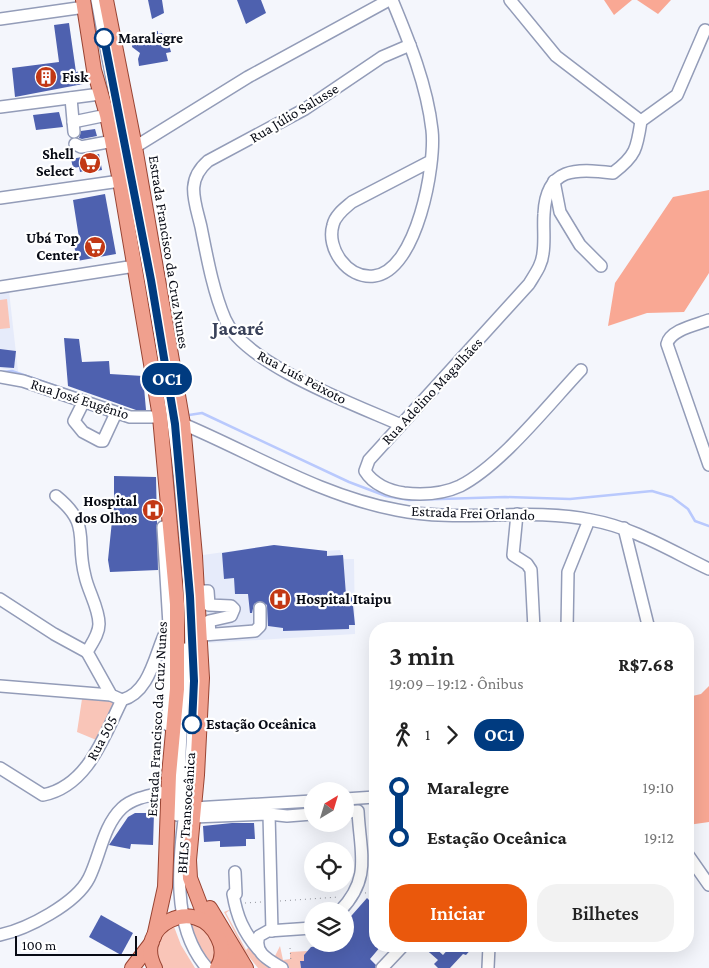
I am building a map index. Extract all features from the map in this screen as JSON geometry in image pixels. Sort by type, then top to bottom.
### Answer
[{"type":"main road","name":"Estrada Francisco da Cruz Nunes","points":[[106,0],[135,147],[173,433],[204,635],[193,816],[188,860],[192,885],[202,912],[221,945]]},
{"type":"main road","name":"Estrada Francisco da Cruz Nunes","points":[[85,2],[100,94],[113,141],[160,417],[173,433],[178,623],[177,690],[170,764],[173,792],[169,815],[165,887],[153,939]]},
{"type":"main road","points":[[193,816],[198,876],[206,901],[246,968]]},
{"type":"main road","points":[[132,968],[159,928],[178,917],[192,916],[211,926]]},
{"type":"main road","points":[[153,939],[151,953],[155,968]]},
{"type":"main road","points":[[217,968],[222,955],[221,945]]},
{"type":"main road","points":[[221,945],[233,968]]},
{"type":"street","name":"BHLS Transoceânica","points":[[97,0],[151,280],[173,433],[190,596],[194,681],[190,775],[182,835],[178,917],[193,948],[207,968]]},
{"type":"street","points":[[135,147],[273,62],[390,0],[410,44],[430,117],[431,161],[420,218],[411,243],[399,259],[388,269],[374,276],[358,273],[344,265],[335,253],[331,240],[333,224],[341,211],[352,202],[431,161]]},
{"type":"street","points":[[510,0],[556,56],[641,121]]},
{"type":"street","name":"BHLS Transoceânica","points":[[85,2],[98,60],[116,125],[173,433],[186,619],[182,740],[173,792],[178,917],[184,946],[199,968]]},
{"type":"street","points":[[0,19],[85,2]]},
{"type":"street","points":[[601,266],[580,245],[560,212],[554,181],[564,174],[575,170],[613,173],[636,150],[641,121],[677,95],[705,30]]},
{"type":"street","name":"Rua Júlio Salusse","points":[[193,192],[193,182],[196,173],[208,161],[305,109],[382,56],[410,44]]},
{"type":"street","points":[[0,107],[100,94]]},
{"type":"street","points":[[71,98],[74,133],[81,147],[113,141]]},
{"type":"street","points":[[74,133],[107,115]]},
{"type":"street","points":[[0,198],[120,181]]},
{"type":"street","name":"Rua Adelino Magalhães","points":[[554,181],[546,199],[543,253],[539,267],[529,284],[365,466],[368,476],[387,488],[401,492],[419,494],[445,491],[458,486],[477,475],[495,461],[581,370]]},
{"type":"street","name":"Rua Luís Peixoto","points":[[193,192],[218,298],[225,320],[236,335],[253,352],[296,377],[401,425]]},
{"type":"street","points":[[0,287],[135,266]]},
{"type":"street","points":[[709,320],[675,334],[670,337],[667,344],[709,465]]},
{"type":"street","name":"Rua José Eugênio","points":[[0,377],[23,381],[130,417],[160,417]]},
{"type":"street","points":[[84,401],[74,421],[83,432],[100,441],[103,440],[116,413]]},
{"type":"street","name":"Estrada Frei Orlando","points":[[173,433],[369,504],[399,511],[428,514],[517,514],[589,520],[624,528],[669,547],[709,569]]},
{"type":"street","points":[[170,764],[167,748],[169,625],[163,568],[158,455],[160,446],[173,433]]},
{"type":"street","points":[[56,496],[73,512],[81,531],[84,573],[99,622],[96,637],[87,652]]},
{"type":"street","points":[[517,514],[513,555],[527,564],[531,570],[534,622]]},
{"type":"street","points":[[567,622],[568,572],[589,520]]},
{"type":"street","points":[[624,528],[647,622]]},
{"type":"street","points":[[197,591],[208,591],[209,622],[204,635],[259,629],[260,608]]},
{"type":"street","points":[[0,599],[54,634],[87,652],[116,697]]},
{"type":"street","points":[[209,605],[231,606],[234,609],[231,616],[209,622]]},
{"type":"street","name":"Rua 505","points":[[0,768],[43,795],[50,794],[70,782],[93,758],[116,697],[134,694],[141,687],[159,652],[169,625]]},
{"type":"street","points":[[0,686],[116,697]]},
{"type":"street","points":[[0,935],[35,922],[82,890],[89,879],[113,820],[122,809],[133,801],[173,792]]},
{"type":"street","points":[[354,798],[369,797]]},
{"type":"street","points":[[193,816],[304,802]]},
{"type":"street","points":[[348,902],[354,896],[362,876],[358,811],[354,811]]},
{"type":"street","points":[[269,814],[272,931]]},
{"type":"street","points":[[193,816],[304,815]]},
{"type":"street","points":[[182,835],[188,860]]},
{"type":"street","points":[[694,864],[709,885]]},
{"type":"street","points":[[235,872],[236,916],[242,929],[267,959],[282,968]]},
{"type":"street","points":[[258,949],[259,936],[272,931],[304,929]]},
{"type":"street","points":[[382,968],[397,952]]},
{"type":"street","points":[[488,968],[489,952]]},
{"type":"path","points":[[235,897],[272,901],[354,896],[369,892]]},
{"type":"path","points":[[290,948],[291,968]]},
{"type":"shaded area","points":[[604,0],[632,0],[614,15]]},
{"type":"shaded area","points":[[637,0],[671,0],[658,14]]},
{"type":"shaded area","points":[[709,190],[709,273],[684,312],[647,313],[608,326],[615,283],[673,197]]},
{"type":"shaded area","points":[[9,291],[18,371],[0,368],[0,292]]},
{"type":"shaded area","points":[[7,299],[10,328],[0,329],[0,300]]},
{"type":"shaded area","name":"Hospital Itaipu","points":[[274,545],[327,551],[340,550],[344,559],[354,559],[355,634],[209,643],[203,555]]},
{"type":"shaded area","points":[[709,686],[709,822],[694,824],[694,696],[701,694]]},
{"type":"shaded area","points":[[82,699],[102,699],[120,703],[106,744],[77,732]]},
{"type":"shaded area","points":[[231,909],[226,913],[246,950],[250,946],[275,968],[258,968],[245,952],[224,912]]},
{"type":"shaded area","points":[[186,922],[198,924],[206,931],[212,941],[217,952],[210,968]]},
{"type":"shaded area","points":[[173,924],[181,945],[195,968],[161,968],[154,949],[163,931]]},
{"type":"shaded area","points":[[280,946],[283,960],[290,959],[290,952],[307,952],[304,955],[305,961],[300,961],[301,968],[289,968],[274,958]]},
{"type":"building","points":[[148,0],[162,0],[164,13],[152,19]]},
{"type":"building","points":[[237,0],[261,0],[266,13],[246,24]]},
{"type":"building","points":[[69,23],[76,72],[81,71],[83,84],[15,97],[12,68],[59,62],[54,25]]},
{"type":"building","points":[[158,31],[158,34],[162,33],[165,46],[169,45],[171,52],[166,53],[168,61],[139,66],[138,59],[140,53],[132,47],[133,39]]},
{"type":"building","points":[[59,112],[63,127],[36,130],[33,115]]},
{"type":"building","points":[[95,129],[97,136],[79,138],[81,131]]},
{"type":"building","name":"Shell Select","points":[[99,154],[102,170],[84,173],[84,171],[80,172],[79,167],[73,168],[71,159]]},
{"type":"building","points":[[105,194],[116,254],[77,261],[73,239],[79,238],[73,200]]},
{"type":"building","points":[[64,338],[79,339],[82,362],[109,361],[110,374],[143,376],[146,410],[136,410],[68,386]]},
{"type":"building","points":[[0,349],[16,351],[14,368],[0,367]]},
{"type":"building","points":[[114,476],[156,477],[158,570],[110,572],[108,560],[114,501]]},
{"type":"building","name":"Hospital Itaipu","points":[[274,545],[327,551],[327,556],[343,555],[346,595],[347,597],[352,596],[355,625],[349,625],[349,629],[283,631],[283,628],[268,626],[267,605],[260,601],[254,604],[252,613],[250,613],[248,594],[235,594],[234,578],[224,579],[222,553]]},
{"type":"building","points":[[135,813],[154,813],[153,845],[131,844],[130,849],[109,845],[128,817]]},
{"type":"building","points":[[254,823],[255,839],[246,839],[246,846],[220,847],[220,841],[204,842],[203,826]]},
{"type":"building","points":[[367,898],[369,900],[369,952],[376,952],[370,959],[376,965],[375,968],[301,968],[300,961],[304,961],[304,955],[307,952],[354,952],[354,913]]},
{"type":"building","points":[[101,915],[133,933],[121,955],[89,937]]},
{"type":"building","points":[[429,952],[440,952],[443,955],[446,952],[469,952],[466,955],[463,954],[450,968],[438,968],[434,964],[438,960]]},
{"type":"waterway","points":[[1,372],[12,371],[94,399]]},
{"type":"waterway","points":[[189,415],[202,413],[349,482],[386,496],[409,500],[505,497],[570,499],[652,491],[672,497],[688,509],[695,521],[709,526]]},
{"type":"bus line","name":"OC1","points":[[104,38],[151,280],[175,424],[190,596],[191,648],[194,668],[192,724]]},
{"type":"place","name":"Maralegre","points":[[104,38]]},
{"type":"place","name":"Fisk","points":[[46,77]]},
{"type":"place","name":"Shell Select","points":[[90,163]]},
{"type":"place","name":"Ubá Top Center","points":[[95,247]]},
{"type":"place","name":"Hospital dos Olhos","points":[[153,510]]},
{"type":"place","name":"Hospital Itaipu","points":[[280,599]]},
{"type":"place","name":"Estação Oceânica","points":[[192,724]]},
{"type":"district","name":"Jacaré","points":[[238,328]]}]
